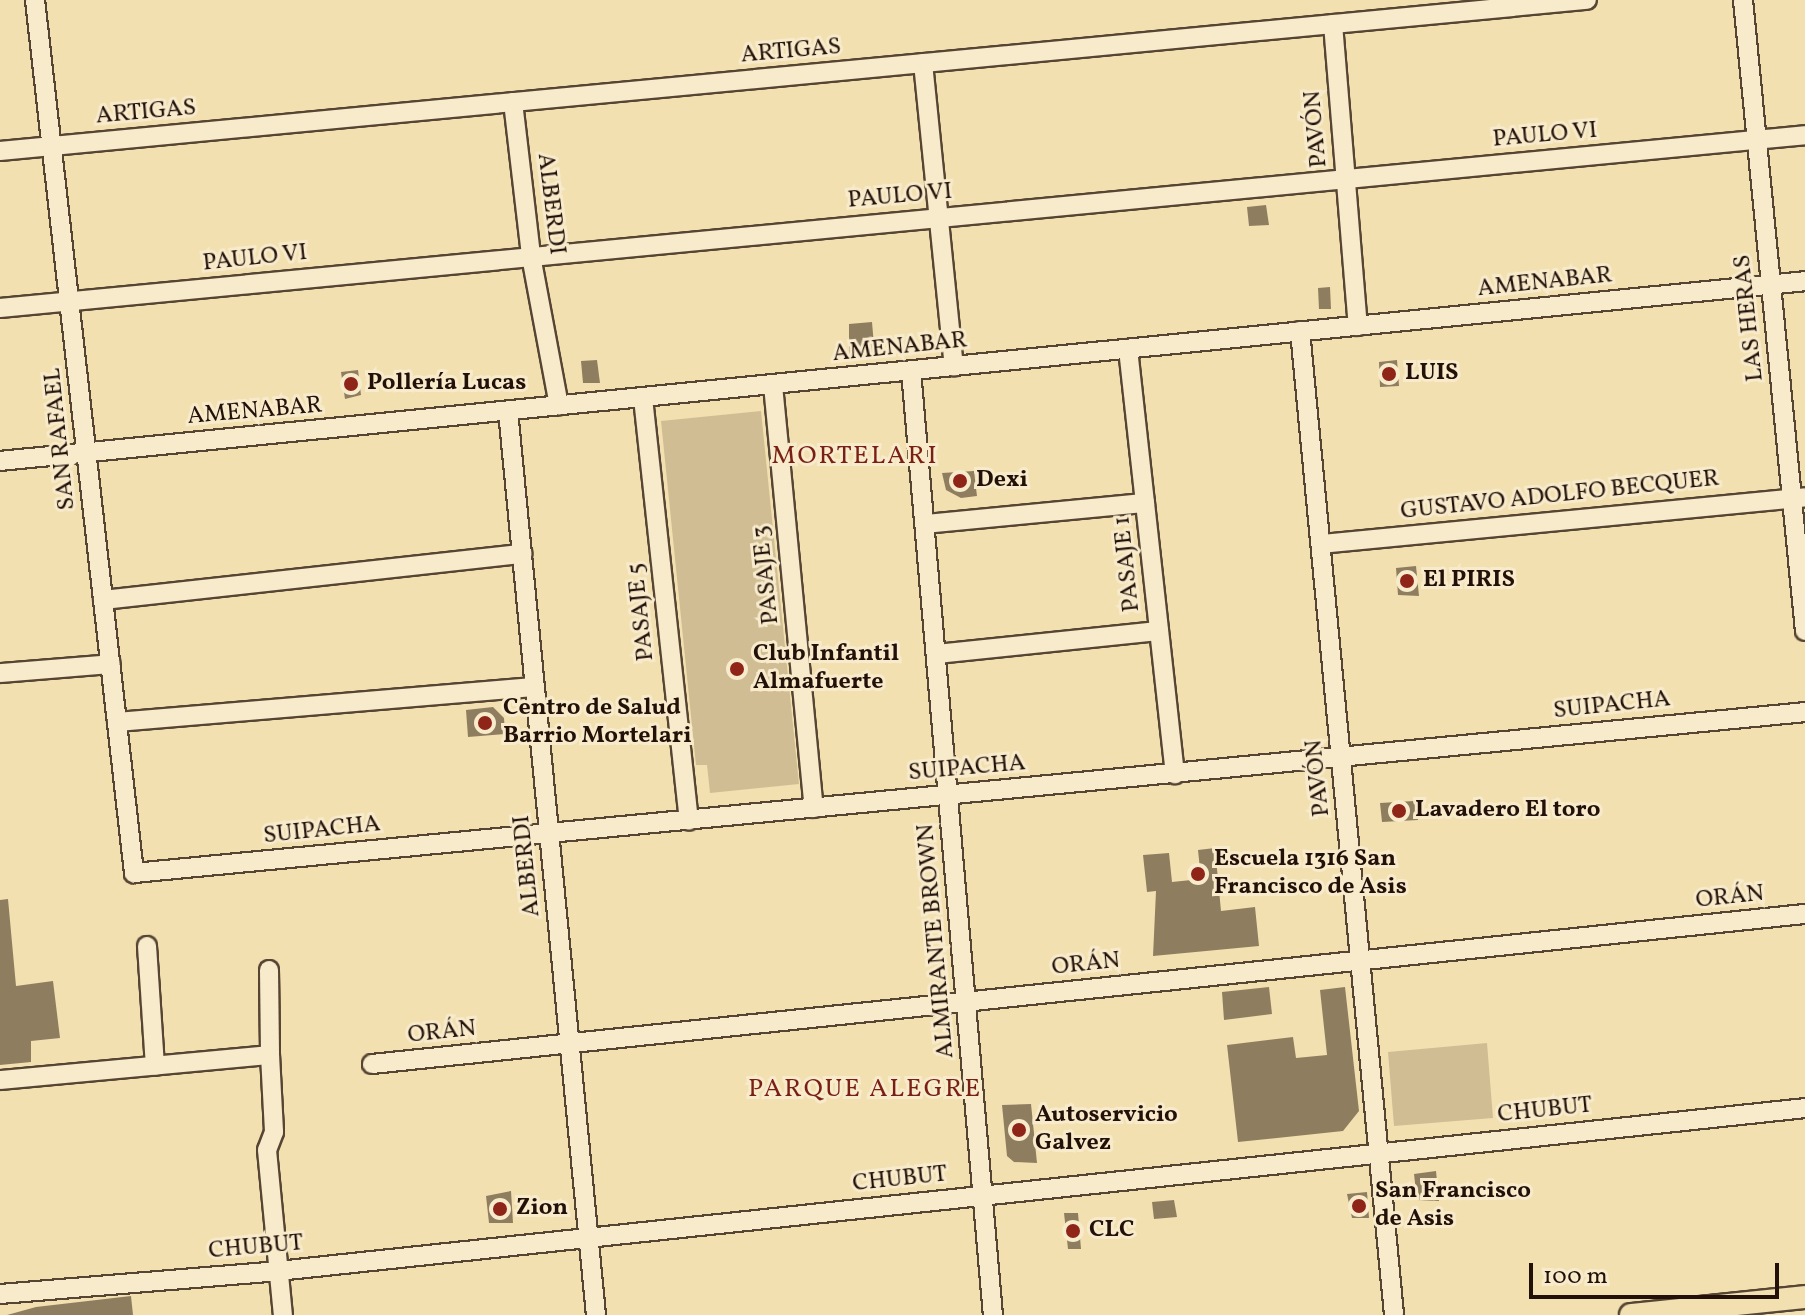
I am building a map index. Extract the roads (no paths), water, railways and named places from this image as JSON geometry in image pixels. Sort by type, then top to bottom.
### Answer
[{"type":"main road","points":[[1631,1315],[1805,1297]]},
{"type":"street","name":"SAN RAFAEL","points":[[35,0],[134,873]]},
{"type":"street","name":"ARTIGAS","points":[[0,151],[1587,0]]},
{"type":"street","name":"LAS HERAS","points":[[1743,0],[1771,284],[1798,497],[1805,631]]},
{"type":"street","name":"PAVÓN","points":[[1333,24],[1358,326]]},
{"type":"street","points":[[923,63],[954,366]]},
{"type":"street","name":"ALBERDI","points":[[513,102],[531,256],[559,405]]},
{"type":"street","name":"PAULO VI","points":[[0,308],[1805,135]]},
{"type":"street","name":"AMENABAR","points":[[0,461],[1805,281]]},
{"type":"street","name":"PAVÓN","points":[[1300,331],[1394,1315]]},
{"type":"street","name":"PASAJE 1","points":[[1128,349],[1175,774]]},
{"type":"street","name":"ALMIRANTE BROWN","points":[[911,371],[993,1315]]},
{"type":"street","name":"PASAJE 3","points":[[773,385],[814,808]]},
{"type":"street","name":"PASAJE 5","points":[[643,398],[689,821]]},
{"type":"street","name":"ALBERDI","points":[[508,411],[596,1315]]},
{"type":"street","name":"GUSTAVO ADOLFO BECQUER","points":[[1321,544],[1798,497]]},
{"type":"street","points":[[925,524],[1145,503]]},
{"type":"street","points":[[103,600],[522,554]]},
{"type":"street","points":[[936,654],[1159,631]]},
{"type":"street","points":[[0,673],[111,664]]},
{"type":"street","points":[[117,722],[534,687]]},
{"type":"street","name":"SUIPACHA","points":[[134,873],[1805,712]]},
{"type":"street","name":"ORÁN","points":[[372,1064],[1805,914]]},
{"type":"street","points":[[147,946],[155,1066]]},
{"type":"street","points":[[269,970],[274,1132],[267,1150],[283,1315]]},
{"type":"street","points":[[0,1080],[270,1055]]},
{"type":"street","name":"CHUBUT","points":[[0,1294],[278,1271],[1805,1108]]},
{"type":"place","name":"LUIS","points":[[1389,374]]},
{"type":"place","name":"Pollería Lucas","points":[[351,384]]},
{"type":"place","name":"Dexi","points":[[960,481]]},
{"type":"place","name":"El PIRIS","points":[[1407,581]]},
{"type":"place","name":"Club Infantil Almafuerte","points":[[737,669]]},
{"type":"place","name":"Centro de Salud Barrio Mortelari","points":[[485,723]]},
{"type":"place","name":"Lavadero El toro","points":[[1399,811]]},
{"type":"place","name":"Escuela 1316 San Francisco de Asis","points":[[1198,874]]},
{"type":"place","name":"Autoservicio Galvez","points":[[1019,1130]]},
{"type":"place","name":"San Francisco de Asis","points":[[1359,1206]]},
{"type":"place","name":"Zion","points":[[500,1209]]},
{"type":"place","name":"CLC","points":[[1073,1231]]},
{"type":"district","name":"MORTELARI","points":[[855,457]]},
{"type":"district","name":"PARQUE ALEGRE","points":[[865,1090]]}]
